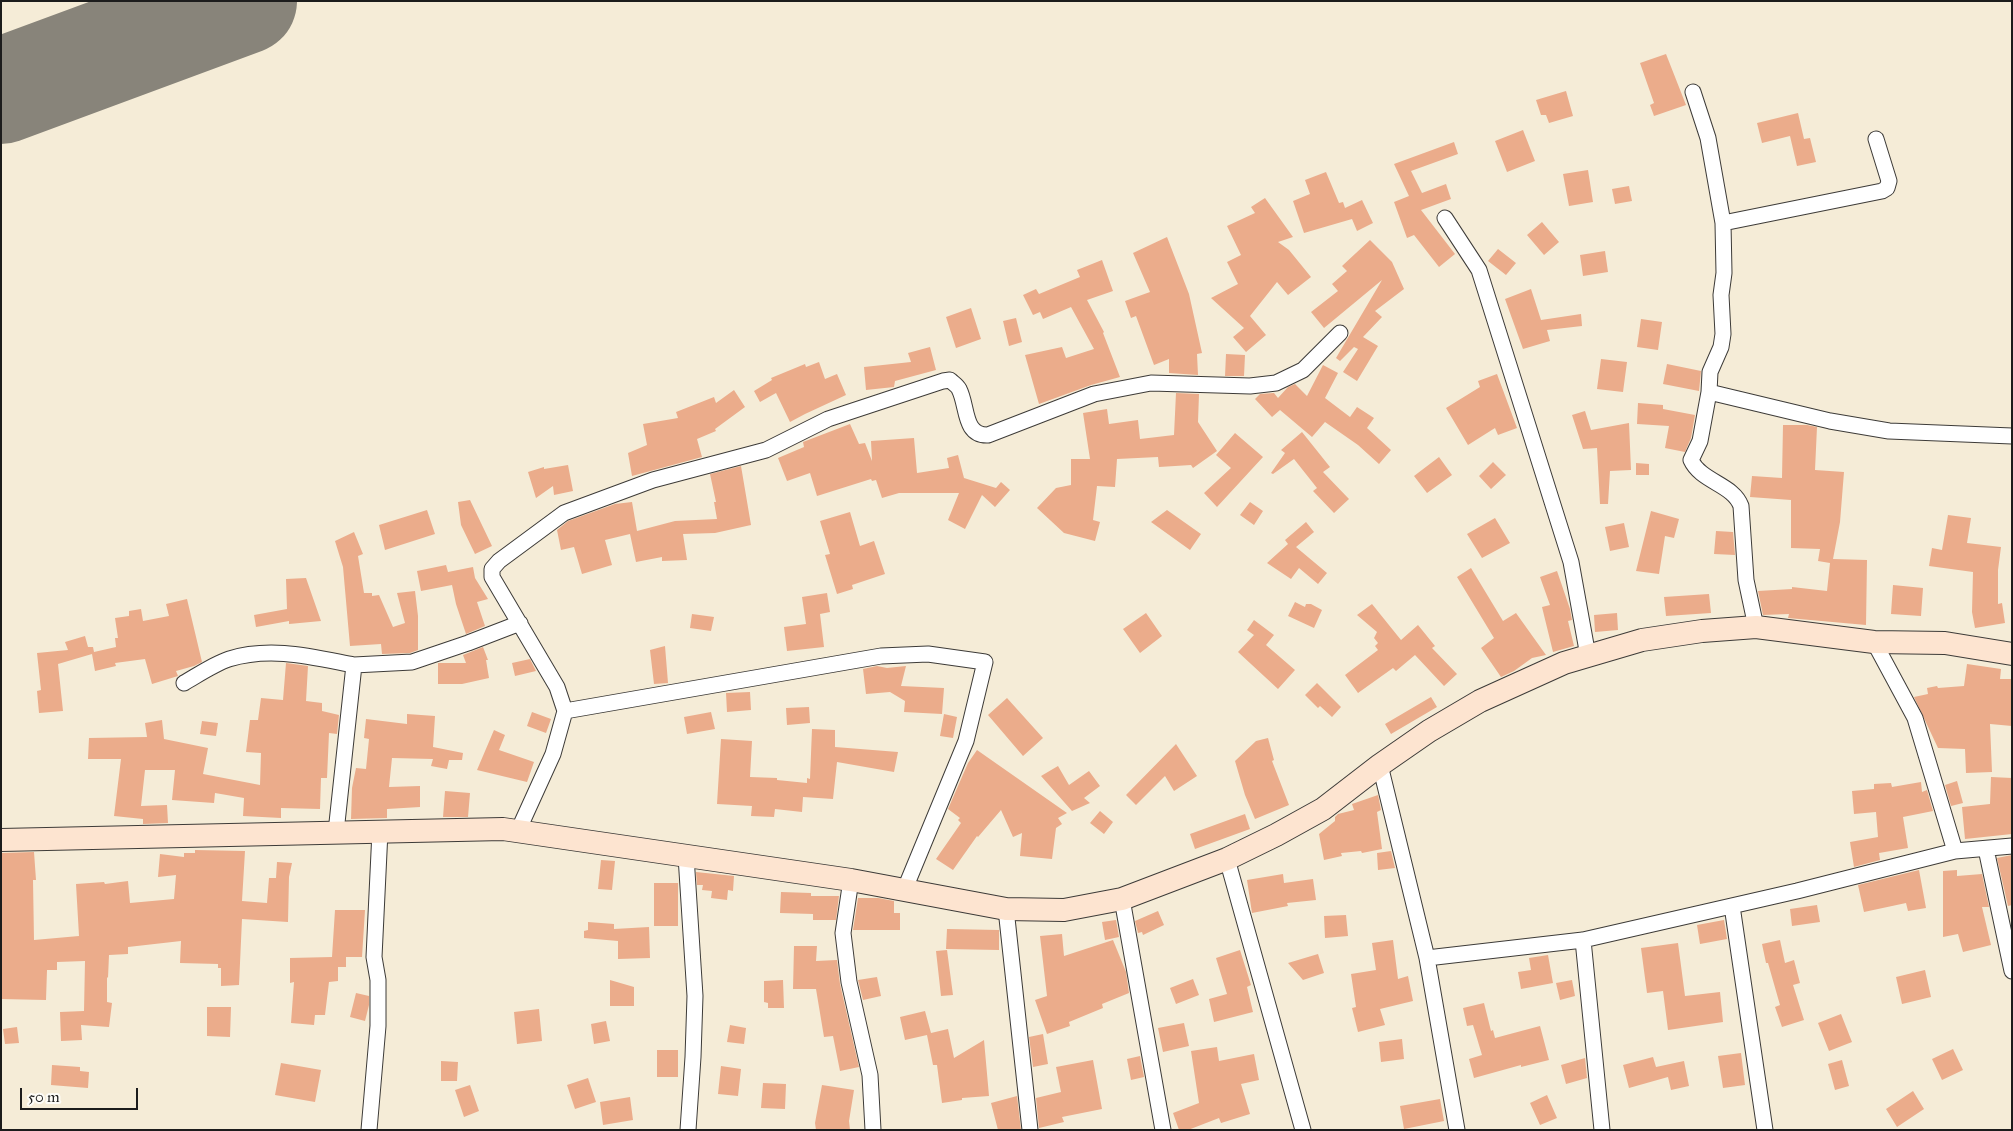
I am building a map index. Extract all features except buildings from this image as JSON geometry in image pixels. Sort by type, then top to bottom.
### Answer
[{"type":"main road","points":[[1,840],[503,829],[852,880],[1006,909],[1064,910],[1122,898],[1227,859],[1323,809],[1380,765],[1429,731],[1480,701],[1564,663],[1642,640],[1702,631],[1756,627],[1874,642],[1945,643],[2012,654]]},
{"type":"street","points":[[1693,92],[1708,138],[1723,223],[1724,273],[1721,295],[1723,334],[1721,347],[1710,372],[1709,392],[1700,441],[1691,460],[1699,472],[1730,492],[1739,500],[1742,506],[1746,580],[1756,627]]},
{"type":"street","points":[[1723,223],[1882,191],[1887,188],[1889,181],[1876,139]]},
{"type":"street","points":[[1445,218],[1479,270],[1571,562],[1588,656]]},
{"type":"street","points":[[518,831],[553,754],[565,711],[558,686],[492,577],[492,569],[499,561],[564,513],[653,480],[766,450],[828,420],[942,381],[950,380],[958,388],[971,430],[979,435],[988,435],[1094,394],[1151,383],[1250,386],[1276,383],[1303,370],[1340,332]]},
{"type":"street","points":[[1709,392],[1830,421],[1889,431],[2012,436]]},
{"type":"street","points":[[184,683],[228,659],[257,654],[284,652],[354,665],[412,662],[520,623]]},
{"type":"street","points":[[1874,642],[1915,718],[1955,852]]},
{"type":"street","points":[[565,711],[881,656],[928,654],[985,662],[966,741],[904,891]]},
{"type":"street","points":[[336,832],[354,665]]},
{"type":"street","points":[[1380,765],[1427,958],[1457,1130]]},
{"type":"street","points":[[369,1130],[378,1026],[378,980],[374,957],[380,832]]},
{"type":"street","points":[[1427,958],[1583,940],[1955,852],[2012,846]]},
{"type":"street","points":[[1986,849],[2012,971]]},
{"type":"street","points":[[686,856],[695,996],[688,1130]]},
{"type":"street","points":[[1227,859],[1303,1130]]},
{"type":"street","points":[[852,880],[843,933],[849,982],[870,1075],[873,1130]]},
{"type":"street","points":[[1122,898],[1163,1130]]},
{"type":"street","points":[[1732,906],[1765,1130]]},
{"type":"street","points":[[1006,909],[1030,1130]]},
{"type":"street","points":[[1583,940],[1602,1130]]},
{"type":"runway","points":[[1,91],[244,1]]}]
